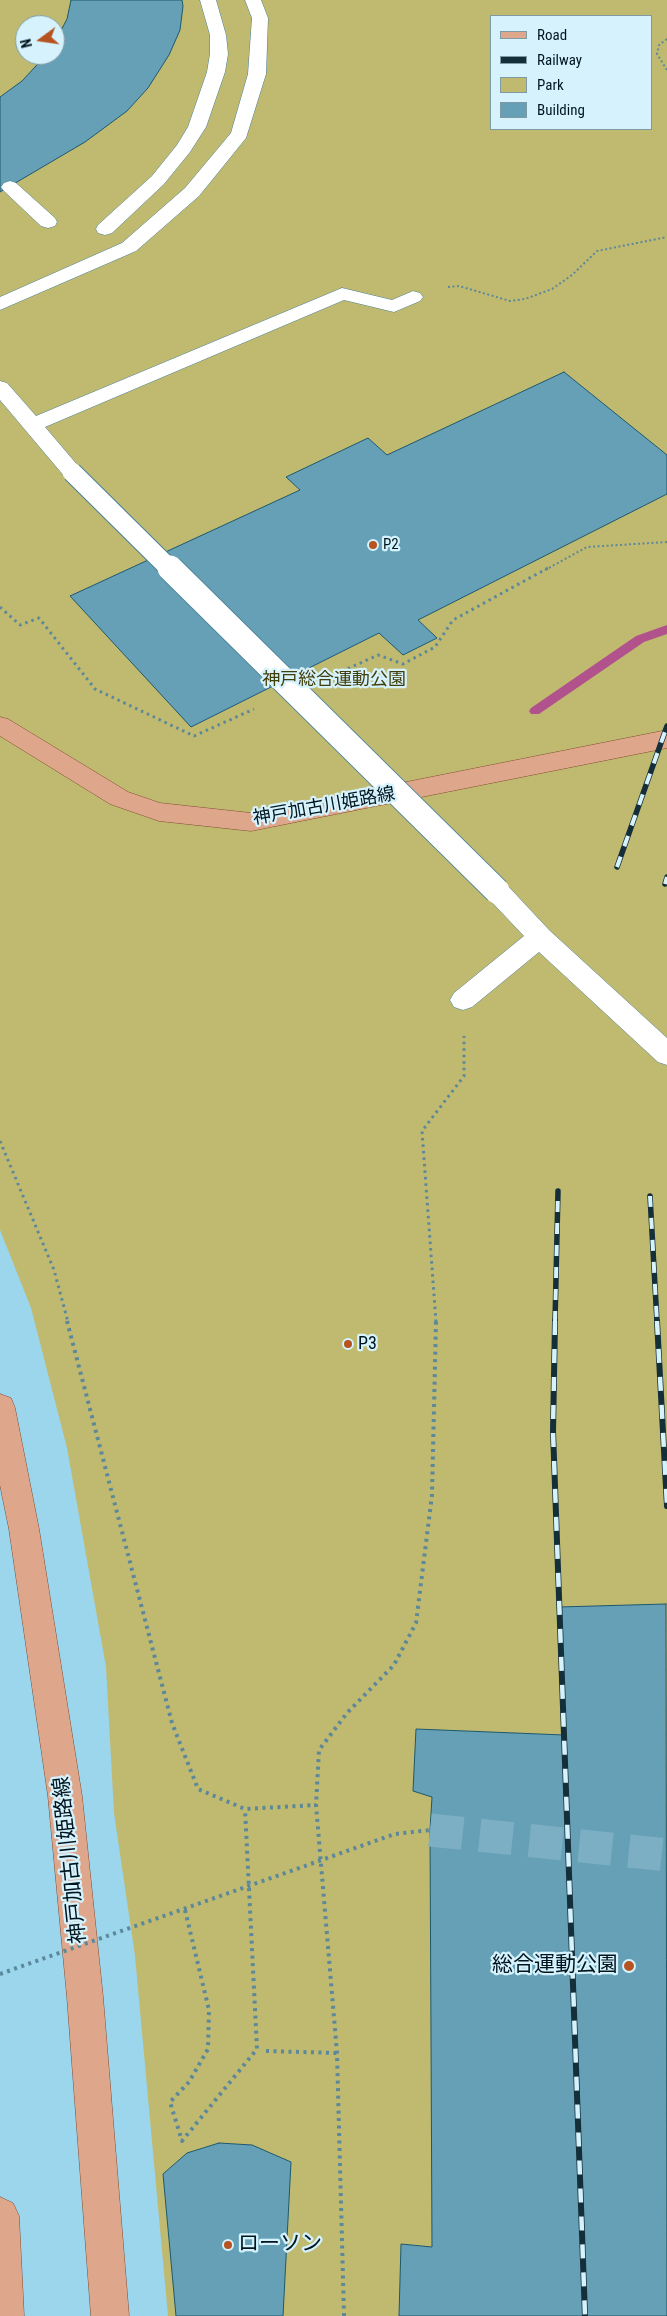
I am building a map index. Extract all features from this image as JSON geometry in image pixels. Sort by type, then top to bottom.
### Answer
[{"type":"main road","name":"神戸加古川姫路線","points":[[0,725],[119,798],[159,812],[251,822],[667,739]]},
{"type":"main road","name":"神戸加古川姫路線","points":[[0,1408],[24,1529],[66,1796],[85,1997],[110,2316]]},
{"type":"main road","points":[[0,2216],[5,2316]]},
{"type":"street","points":[[105,228],[158,180],[184,148],[197,127],[205,108],[219,54],[218,35],[208,0]]},
{"type":"street","points":[[0,304],[129,247],[192,192],[240,134],[257,74],[260,18],[253,0]]},
{"type":"street","points":[[10,187],[48,222]]},
{"type":"street","points":[[32,425],[342,294],[394,306],[413,297]]},
{"type":"street","points":[[0,387],[72,472],[497,891],[540,937],[667,1054]]},
{"type":"street","points":[[463,1000],[540,937]]},
{"type":"path","points":[[667,39],[659,44],[657,54],[667,70]]},
{"type":"path","points":[[413,297],[439,287],[459,286],[510,301],[525,299],[552,290],[572,275],[597,251],[619,245],[667,237]]},
{"type":"path","points":[[587,547],[667,542]]},
{"type":"path","points":[[0,607],[20,625]]},
{"type":"path","points":[[344,2316],[337,2053],[316,1805],[319,1750],[347,1713],[394,1665],[416,1623],[432,1495],[436,1316],[422,1130],[464,1076],[463,1000]]},
{"type":"path","points":[[0,1141],[54,1270],[172,1723],[198,1789],[245,1809],[316,1805]]},
{"type":"path","points":[[185,1910],[209,2010],[208,2049],[189,2082],[170,2102],[182,2141],[257,2049],[245,1809]]},
{"type":"path","points":[[0,1974],[395,1834],[430,1830]]},
{"type":"path","points":[[266,2051],[337,2053]]},
{"type":"green space","name":"神戸総合運動公園","points":[[0,0],[667,0],[667,2316],[168,2316],[135,1956],[114,1813],[106,1667],[67,1448],[31,1308],[0,1230]]},
{"type":"building","points":[[71,0],[182,0],[183,6],[180,30],[169,55],[148,88],[127,111],[85,142],[0,192],[0,97],[22,81],[37,65],[65,65],[65,23]]},
{"type":"building","name":"P2","points":[[564,372],[667,455],[667,494],[418,620],[437,638],[403,655],[379,633],[191,727],[70,596],[300,490],[286,477],[368,438],[387,455]]},
{"type":"building","points":[[666,1604],[667,2316],[399,2316],[401,2244],[432,2247],[430,1830],[432,1797],[413,1791],[416,1729],[564,1735],[559,1607]]},
{"type":"building","name":"ローソン","points":[[219,2143],[252,2145],[291,2162],[283,2316],[176,2316],[163,2174],[187,2153]]},
{"type":"waterway","points":[[535,711],[640,639],[667,629]]},
{"type":"tunnel","points":[[430,1830],[667,1855]]},
{"type":"railway","points":[[617,867],[667,726]]},
{"type":"railway","points":[[665,884],[667,877]]},
{"type":"railway","points":[[555,1322],[558,1191]]},
{"type":"railway","points":[[650,1196],[657,1322]]},
{"type":"railway","points":[[555,1321],[553,1431],[585,2316]]},
{"type":"railway","points":[[657,1321],[667,1506]]},
{"type":"place","name":"P2","points":[[373,545]]},
{"type":"place","name":"P3","points":[[348,1344]]},
{"type":"place","name":"総合運動公園","points":[[629,1966]]},
{"type":"place","name":"ローソン","points":[[228,2245]]}]
